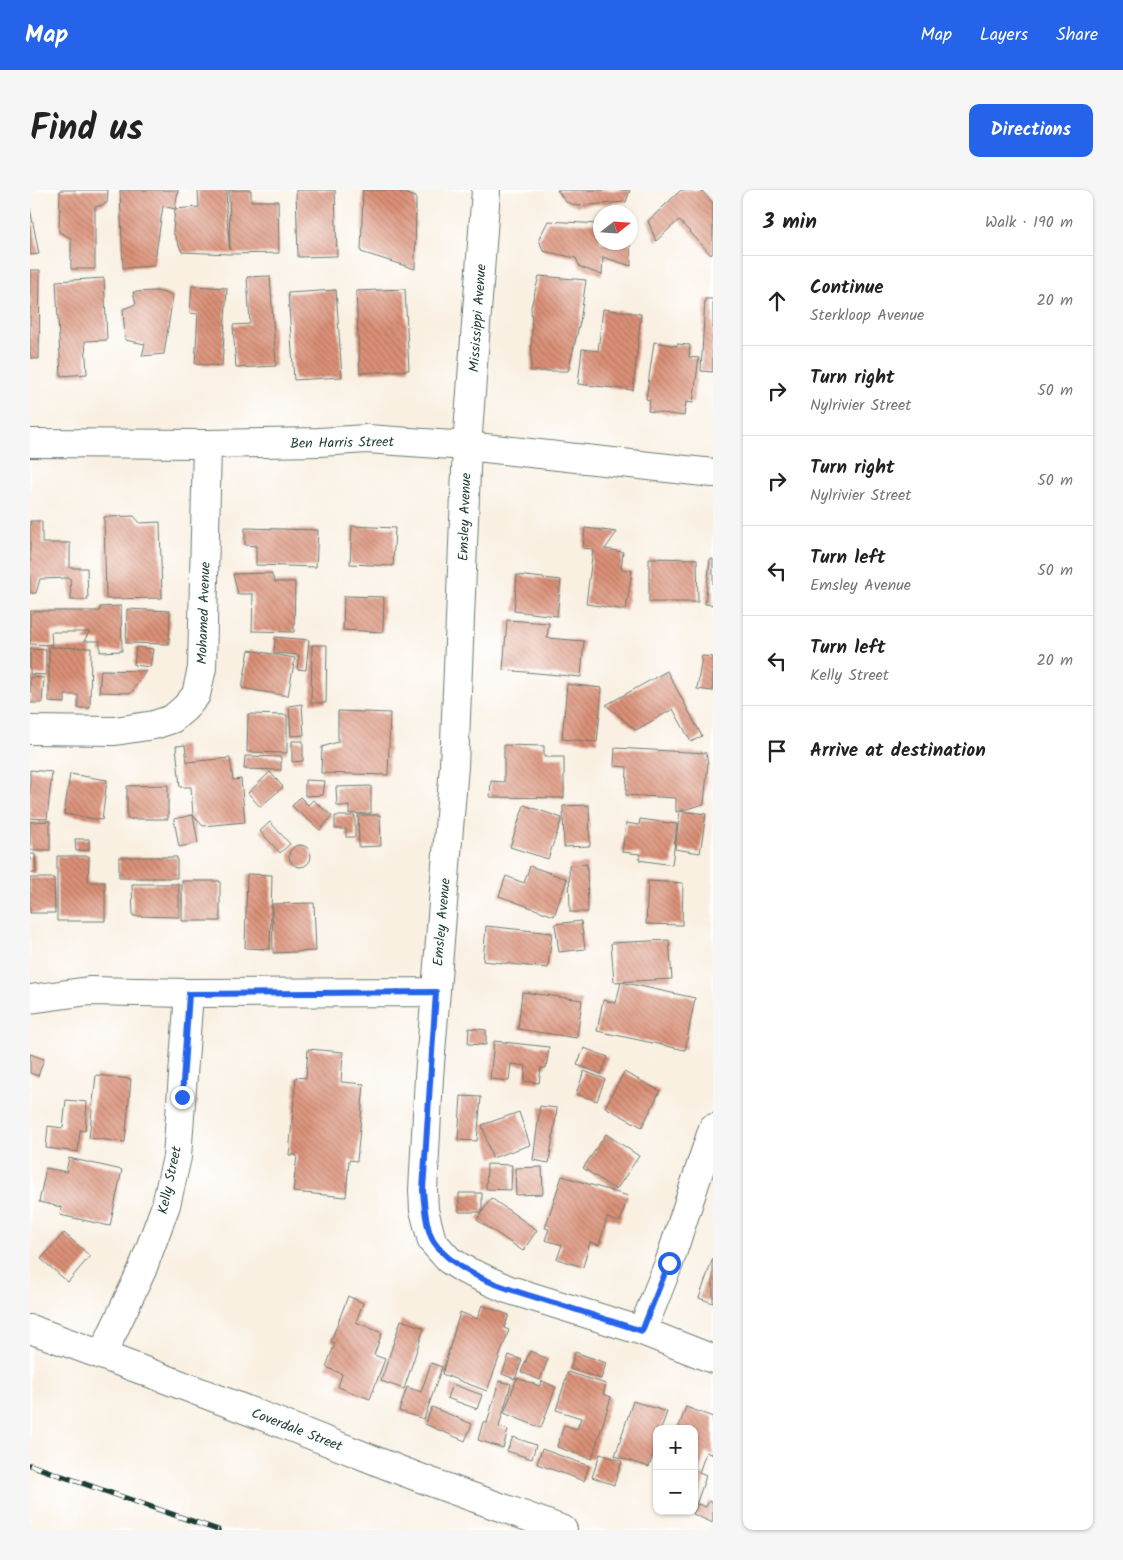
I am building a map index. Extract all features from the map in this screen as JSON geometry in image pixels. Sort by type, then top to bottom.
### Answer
[{"type":"street","name":"Mississippi Avenue","points":[[467,446],[486,190]]},
{"type":"street","name":"Ben Harris Street","points":[[30,443],[207,444],[319,442],[366,439],[467,446],[713,473]]},
{"type":"street","name":"Mohamed Avenue","points":[[30,730],[115,731],[154,725],[172,719],[196,695],[202,668],[207,444]]},
{"type":"street","name":"Emsley Avenue","points":[[467,446],[454,766],[423,1190],[424,1210],[432,1240],[449,1260],[482,1278],[507,1288],[642,1331],[713,1359]]},
{"type":"street","points":[[30,999],[89,991],[189,994],[436,992]]},
{"type":"street","name":"Kelly Street","points":[[102,1355],[142,1270],[166,1205],[177,1158],[189,994]]},
{"type":"street","points":[[642,1331],[669,1263],[713,1128]]},
{"type":"street","name":"Coverdale Street","points":[[30,1329],[321,1438],[364,1457],[563,1530]]},
{"type":"building","points":[[60,190],[108,190],[107,203],[95,207],[95,269],[71,269],[71,238],[59,232]]},
{"type":"building","points":[[120,190],[178,190],[175,209],[163,206],[154,266],[123,268]]},
{"type":"building","points":[[198,190],[227,190],[226,209],[230,250],[229,190],[251,190],[251,201],[278,201],[279,253],[230,254],[182,252],[173,232],[175,209],[199,207]]},
{"type":"building","points":[[296,190],[335,190],[337,256],[298,257]]},
{"type":"building","points":[[363,190],[395,190],[416,197],[415,269],[361,252]]},
{"type":"building","points":[[557,190],[630,190],[626,202],[578,206],[566,202]]},
{"type":"building","points":[[681,190],[701,190],[713,203],[713,252],[711,255],[679,220],[656,241],[648,221]]},
{"type":"building","points":[[30,208],[39,254],[30,255]]},
{"type":"building","points":[[548,221],[593,224],[593,250],[630,250],[631,266],[603,257],[602,275],[580,267],[576,258],[543,251],[539,239]]},
{"type":"building","points":[[30,270],[40,270],[39,359],[30,358]]},
{"type":"building","points":[[270,276],[276,366],[236,368],[233,325],[250,324],[247,277]]},
{"type":"building","points":[[539,276],[586,280],[580,322],[568,371],[531,371],[531,307]]},
{"type":"building","points":[[104,278],[107,340],[85,341],[87,374],[61,376],[56,281]]},
{"type":"building","points":[[192,286],[227,288],[222,366],[195,364],[198,314],[190,313]]},
{"type":"building","points":[[405,289],[409,370],[360,373],[356,291]]},
{"type":"building","points":[[336,290],[342,377],[294,380],[288,293]]},
{"type":"building","points":[[157,291],[173,295],[164,354],[142,356],[145,344],[125,340],[123,309],[136,304],[133,292]]},
{"type":"building","points":[[705,299],[713,299],[713,372],[701,371]]},
{"type":"building","points":[[603,309],[641,314],[633,390],[578,384],[582,349],[598,351]]},
{"type":"building","points":[[654,342],[677,346],[677,344],[690,345],[689,357],[699,358],[693,403],[686,402],[684,416],[648,411],[650,400],[646,399]]},
{"type":"building","points":[[134,516],[140,523],[160,522],[162,598],[106,599],[104,517]]},
{"type":"building","points":[[30,521],[42,521],[42,543],[70,543],[70,568],[87,568],[88,600],[71,600],[70,578],[40,579],[36,593],[30,593]]},
{"type":"building","points":[[352,526],[395,528],[393,566],[350,564]]},
{"type":"building","points":[[245,528],[318,530],[316,567],[256,565],[256,546],[245,545]]},
{"type":"building","points":[[585,528],[617,532],[605,549],[623,552],[621,569],[632,571],[626,610],[586,604],[593,549],[583,548]]},
{"type":"building","points":[[649,558],[697,559],[698,602],[649,602]]},
{"type":"building","points":[[710,559],[713,559],[713,605],[705,604]]},
{"type":"building","points":[[271,573],[275,582],[295,582],[294,632],[252,631],[253,594],[238,594],[233,574]]},
{"type":"building","points":[[517,575],[561,580],[557,616],[514,611]]},
{"type":"building","points":[[344,596],[384,597],[383,632],[343,630]]},
{"type":"building","points":[[121,606],[122,651],[100,652],[100,641],[84,641],[89,632],[51,632],[52,645],[30,644],[30,611],[100,611],[100,607]]},
{"type":"building","points":[[127,609],[170,611],[169,644],[126,643]]},
{"type":"building","points":[[507,620],[549,623],[547,638],[584,641],[581,677],[503,670]]},
{"type":"building","points":[[275,637],[309,640],[306,670],[297,669],[299,655],[274,653]]},
{"type":"building","points":[[312,645],[327,645],[326,703],[311,703]]},
{"type":"building","points":[[49,647],[91,648],[90,708],[78,708],[78,695],[65,695],[65,703],[49,702]]},
{"type":"building","points":[[136,647],[153,649],[150,667],[134,665]]},
{"type":"building","points":[[30,649],[46,650],[46,675],[30,674]]},
{"type":"building","points":[[249,650],[295,658],[288,696],[242,688]]},
{"type":"building","points":[[702,656],[713,657],[713,691],[697,689]]},
{"type":"building","points":[[101,670],[146,671],[131,693],[99,692]]},
{"type":"building","points":[[667,671],[702,736],[691,742],[673,709],[636,730],[606,705]]},
{"type":"building","points":[[30,677],[44,678],[42,703],[30,703]]},
{"type":"building","points":[[567,684],[602,688],[597,742],[562,739]]},
{"type":"building","points":[[302,704],[304,735],[291,736],[289,706]]},
{"type":"building","points":[[338,711],[390,713],[388,775],[321,773],[322,747],[338,742]]},
{"type":"building","points":[[248,714],[287,715],[287,753],[247,752]]},
{"type":"building","points":[[292,741],[303,741],[303,761],[292,762]]},
{"type":"building","points":[[185,745],[187,762],[230,758],[233,780],[241,779],[245,822],[203,826],[193,815],[191,787],[180,787],[176,746]]},
{"type":"building","points":[[504,745],[544,746],[544,757],[564,757],[564,798],[490,797],[491,781],[504,782]]},
{"type":"building","points":[[615,748],[706,753],[708,763],[704,804],[676,812],[676,798],[626,795],[627,767],[614,766]]},
{"type":"building","points":[[245,756],[281,757],[281,770],[244,769]]},
{"type":"building","points":[[30,770],[52,772],[47,819],[30,818]]},
{"type":"building","points":[[270,772],[283,787],[260,807],[248,793]]},
{"type":"building","points":[[70,774],[107,780],[102,820],[64,814]]},
{"type":"building","points":[[305,780],[325,781],[323,795],[305,796]]},
{"type":"building","points":[[168,785],[168,819],[127,819],[127,786]]},
{"type":"building","points":[[371,786],[371,813],[349,814],[349,806],[337,806],[336,787]]},
{"type":"building","points":[[300,797],[308,805],[313,800],[332,816],[320,830],[292,806]]},
{"type":"building","points":[[524,805],[562,818],[548,859],[510,847]]},
{"type":"building","points":[[589,805],[590,846],[564,847],[563,806]]},
{"type":"building","points":[[680,811],[706,814],[700,853],[675,849]]},
{"type":"building","points":[[193,815],[198,843],[179,847],[174,819]]},
{"type":"building","points":[[358,815],[380,815],[381,846],[359,847]]},
{"type":"building","points":[[335,816],[355,816],[355,837],[346,837],[346,829],[335,829]]},
{"type":"building","points":[[640,819],[677,824],[672,865],[639,860],[640,854],[622,852],[626,823],[639,825]]},
{"type":"building","points":[[50,821],[50,850],[30,850],[30,822]]},
{"type":"building","points":[[270,822],[290,844],[280,853],[260,831]]},
{"type":"building","points":[[75,839],[89,839],[89,850],[76,851]]},
{"type":"building","points":[[300,845],[308,848],[311,856],[308,864],[300,867],[292,864],[289,856],[292,848]]},
{"type":"building","points":[[30,854],[35,854],[36,873],[30,873]]},
{"type":"building","points":[[57,856],[89,856],[88,882],[105,882],[105,921],[57,921]]},
{"type":"building","points":[[119,857],[177,857],[177,878],[119,878]]},
{"type":"building","points":[[587,864],[588,912],[570,912],[569,865]]},
{"type":"building","points":[[530,866],[567,879],[554,916],[499,896],[506,876],[524,883]]},
{"type":"building","points":[[247,874],[272,875],[270,949],[245,948]]},
{"type":"building","points":[[30,878],[54,878],[55,913],[30,913]]},
{"type":"building","points":[[182,881],[220,881],[220,921],[182,921]]},
{"type":"building","points":[[648,881],[683,883],[682,925],[646,924]]},
{"type":"building","points":[[132,884],[179,884],[179,917],[133,916]]},
{"type":"building","points":[[314,903],[316,951],[273,953],[272,904]]},
{"type":"building","points":[[581,921],[585,949],[559,952],[555,924]]},
{"type":"building","points":[[486,926],[552,933],[548,968],[483,961]]},
{"type":"building","points":[[669,940],[672,979],[614,982],[611,943]]},
{"type":"building","points":[[621,982],[695,998],[685,1050],[597,1031],[603,1000],[616,1003]]},
{"type":"building","points":[[522,992],[582,1000],[577,1038],[518,1029]]},
{"type":"building","points":[[469,1028],[486,1030],[486,1045],[468,1044]]},
{"type":"building","points":[[494,1041],[549,1047],[546,1068],[541,1068],[539,1083],[524,1081],[526,1066],[511,1064],[509,1081],[490,1079]]},
{"type":"building","points":[[584,1048],[608,1057],[601,1074],[577,1065]]},
{"type":"building","points":[[308,1049],[343,1052],[341,1082],[364,1084],[357,1161],[349,1160],[346,1197],[293,1192],[297,1155],[289,1155],[296,1077],[306,1078]]},
{"type":"building","points":[[30,1054],[44,1059],[38,1076],[30,1073]]},
{"type":"building","points":[[584,1071],[605,1079],[597,1101],[576,1094]]},
{"type":"building","points":[[624,1072],[660,1091],[642,1127],[605,1107]]},
{"type":"building","points":[[96,1075],[131,1079],[125,1142],[89,1138]]},
{"type":"building","points":[[461,1096],[481,1097],[477,1141],[458,1140]]},
{"type":"building","points":[[66,1100],[87,1102],[85,1131],[80,1130],[78,1152],[46,1148],[48,1126],[63,1128]]},
{"type":"building","points":[[540,1106],[557,1108],[549,1163],[533,1160]]},
{"type":"building","points":[[519,1112],[530,1145],[492,1158],[482,1125]]},
{"type":"building","points":[[606,1134],[639,1156],[616,1190],[583,1168]]},
{"type":"building","points":[[69,1158],[122,1170],[110,1226],[60,1215],[61,1207],[39,1202],[46,1168],[66,1172]]},
{"type":"building","points":[[487,1164],[512,1165],[511,1190],[486,1189]]},
{"type":"building","points":[[542,1167],[543,1194],[516,1195],[515,1168]]},
{"type":"building","points":[[562,1176],[628,1196],[620,1222],[607,1218],[599,1245],[590,1242],[583,1267],[557,1259],[562,1245],[545,1240],[549,1229],[545,1228]]},
{"type":"building","points":[[459,1193],[482,1193],[482,1212],[459,1212]]},
{"type":"building","points":[[491,1198],[537,1230],[523,1251],[477,1220]]},
{"type":"building","points":[[64,1233],[90,1256],[68,1282],[41,1259]]},
{"type":"building","points":[[713,1258],[713,1303],[699,1298]]},
{"type":"building","points":[[348,1296],[363,1303],[356,1322],[382,1333],[374,1355],[385,1359],[370,1399],[338,1387],[342,1374],[326,1367],[335,1343],[331,1341]]},
{"type":"building","points":[[482,1305],[509,1315],[504,1328],[509,1330],[487,1391],[442,1374],[460,1312],[477,1319]]},
{"type":"building","points":[[401,1320],[424,1328],[404,1389],[381,1381]]},
{"type":"building","points":[[530,1351],[548,1359],[540,1380],[521,1372]]},
{"type":"building","points":[[575,1352],[606,1363],[601,1379],[570,1369]]},
{"type":"building","points":[[509,1355],[522,1360],[515,1379],[502,1374]]},
{"type":"building","points":[[431,1363],[442,1367],[424,1419],[399,1411],[407,1387],[421,1392]]},
{"type":"building","points":[[568,1372],[606,1384],[603,1394],[611,1397],[592,1459],[557,1447],[564,1425],[577,1429],[581,1418],[556,1410]]},
{"type":"building","points":[[517,1378],[540,1386],[542,1381],[556,1387],[541,1428],[504,1413]]},
{"type":"building","points":[[499,1381],[511,1384],[499,1427],[508,1430],[503,1448],[478,1440],[483,1422],[487,1423]]},
{"type":"building","points":[[452,1384],[482,1395],[477,1409],[447,1398]]},
{"type":"building","points":[[633,1401],[667,1412],[662,1425],[653,1425],[653,1454],[649,1467],[615,1456]]},
{"type":"building","points":[[432,1407],[472,1424],[465,1441],[425,1424]]},
{"type":"building","points":[[686,1407],[713,1417],[713,1455],[706,1452],[699,1473],[706,1476],[698,1499],[698,1425],[679,1425]]},
{"type":"building","points":[[513,1437],[536,1445],[532,1459],[507,1451]]},
{"type":"building","points":[[542,1449],[589,1466],[584,1481],[537,1464]]},
{"type":"building","points":[[600,1454],[622,1461],[614,1485],[592,1477]]},
{"type":"building","points":[[709,1501],[713,1503],[713,1523],[695,1515],[698,1515],[698,1504],[706,1507]]},
{"type":"railway","points":[[30,1465],[218,1530]]},
{"type":"route","points":[[182,1097],[189,994],[436,992],[423,1190],[424,1210],[432,1240],[449,1260],[465,1270],[507,1288],[642,1331],[669,1263]]}]
